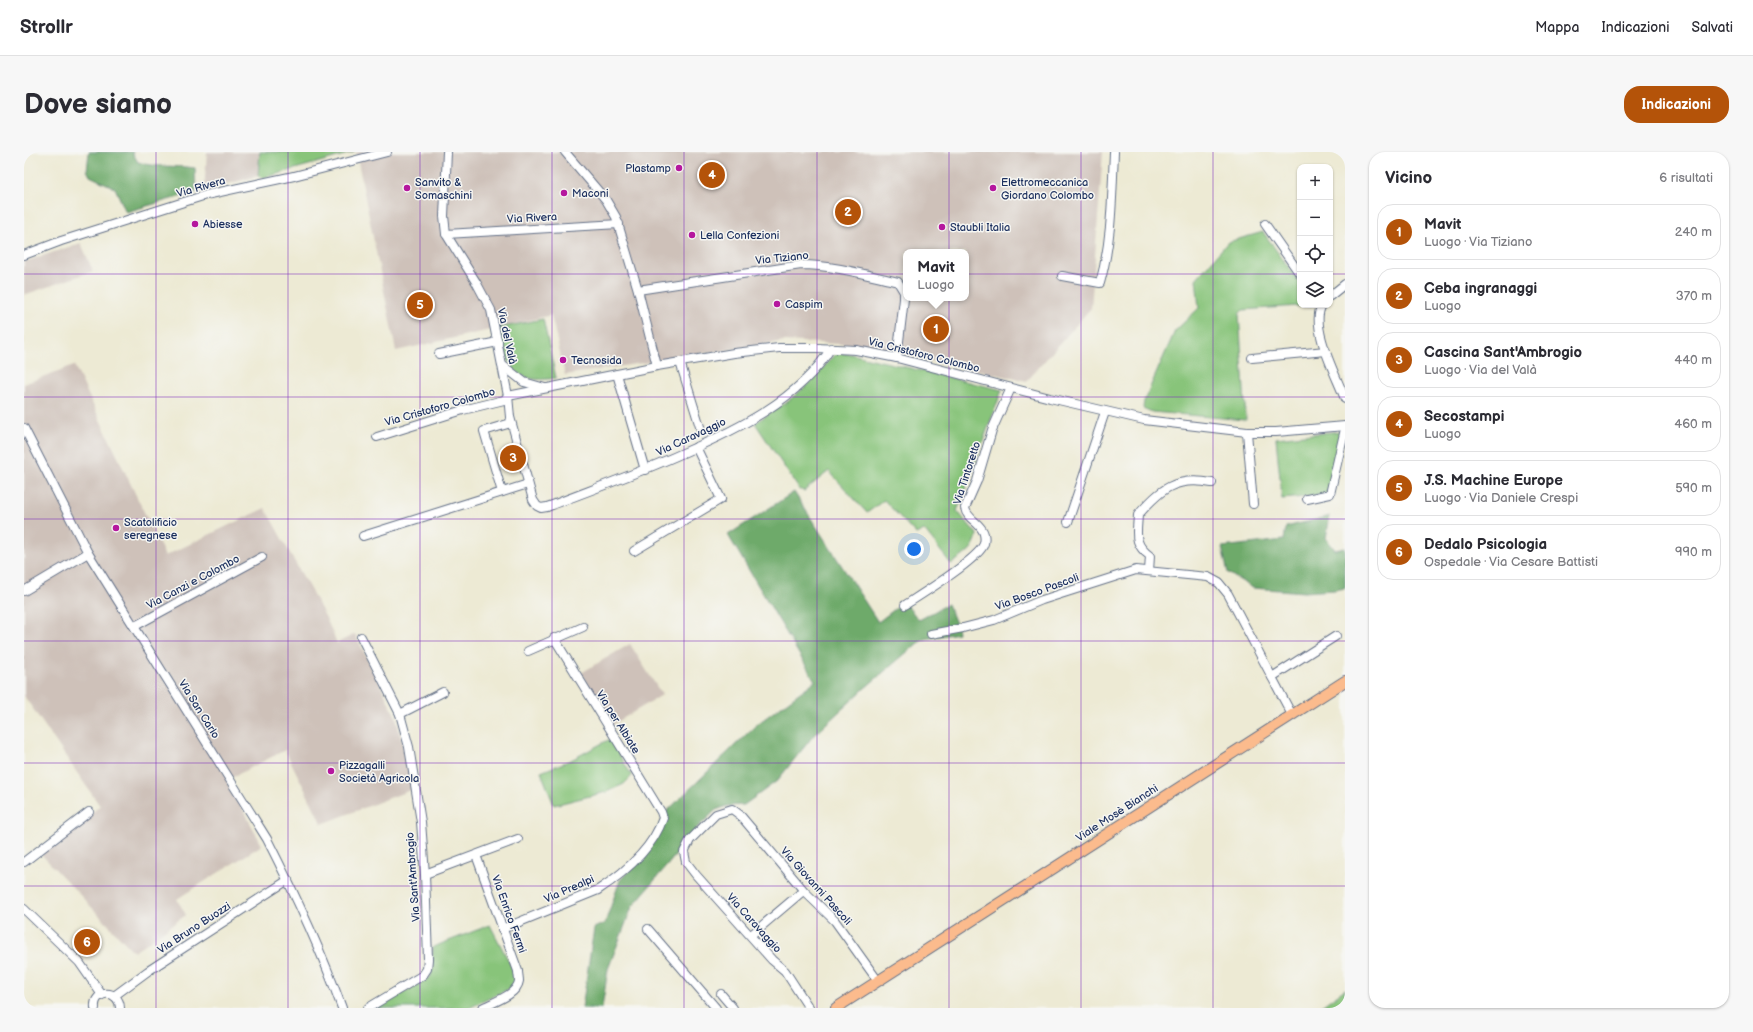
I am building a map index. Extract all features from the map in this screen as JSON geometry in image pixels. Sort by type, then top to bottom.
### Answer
[{"type":"main road","name":"Viale Mosè Bianchi","points":[[836,1008],[1345,681]]},
{"type":"street","name":"Via Rivera","points":[[24,255],[61,241],[206,196],[294,176],[388,152]]},
{"type":"street","name":"Via del Valà","points":[[447,152],[444,216],[446,234],[488,303],[494,319],[508,396],[511,423],[534,504],[539,507]]},
{"type":"street","points":[[565,152],[613,210],[619,224],[638,290],[657,366]]},
{"type":"street","points":[[1062,276],[1100,283],[1111,223],[1114,152]]},
{"type":"street","name":"Via Rivera","points":[[446,234],[619,224]]},
{"type":"street","points":[[1265,224],[1299,272]]},
{"type":"street","name":"Via Tiziano","points":[[638,290],[801,265],[810,265],[850,271],[898,282],[903,290]]},
{"type":"street","points":[[1333,294],[1345,284]]},
{"type":"street","name":"Via Tiziano","points":[[897,358],[904,301]]},
{"type":"street","points":[[1321,308],[1318,319],[1320,332],[1345,399]]},
{"type":"street","points":[[439,354],[498,342]]},
{"type":"street","name":"Via Cristoforo Colombo","points":[[377,437],[470,408],[504,400],[508,396],[546,388],[680,362],[765,349],[802,348],[856,350],[897,358],[1105,412],[1158,422],[1247,432],[1276,432],[1345,426]]},
{"type":"street","name":"Via Caravaggio","points":[[539,507],[547,507],[645,470],[696,448],[745,424],[776,403],[805,378],[831,348]]},
{"type":"street","points":[[1252,358],[1326,351]]},
{"type":"street","points":[[680,362],[701,430]]},
{"type":"street","name":"Via Cristoforo Colombo","points":[[502,365],[524,382],[546,388]]},
{"type":"street","points":[[617,374],[645,470]]},
{"type":"street","name":"Via Tintoretto","points":[[905,605],[954,572],[979,551],[984,541],[984,535],[981,527],[968,515],[965,508],[977,481],[992,430],[1012,388]]},
{"type":"street","points":[[1068,522],[1105,412]]},
{"type":"street","points":[[502,492],[484,431],[511,423]]},
{"type":"street","name":"Via San Carlo","points":[[24,428],[88,552],[267,839],[288,880],[330,972],[342,1008]]},
{"type":"street","points":[[1307,499],[1330,494],[1345,430]]},
{"type":"street","points":[[1247,432],[1253,504]]},
{"type":"street","points":[[634,551],[721,499],[696,448]]},
{"type":"street","points":[[1149,571],[1150,556],[1142,550],[1136,540],[1138,515],[1163,490],[1179,482],[1194,479],[1212,483]]},
{"type":"street","points":[[363,536],[528,484]]},
{"type":"street","points":[[24,591],[88,552]]},
{"type":"street","name":"Via Canzi e Colombo","points":[[135,626],[262,557]]},
{"type":"street","name":"Via Bosco Pascoli","points":[[931,634],[994,620],[1042,600],[1136,570],[1208,577],[1219,583],[1228,594],[1292,714]]},
{"type":"street","points":[[528,651],[554,638],[583,627]]},
{"type":"street","points":[[1272,677],[1336,636]]},
{"type":"street","points":[[361,637],[400,714],[443,692]]},
{"type":"street","name":"Via per Albiate","points":[[554,638],[661,812],[663,818]]},
{"type":"street","name":"Via Sant'Ambrogio","points":[[368,1008],[423,974],[427,969],[428,945],[421,822],[409,747],[400,714]]},
{"type":"street","name":"Via Giovanni Pascoli","points":[[684,852],[690,840],[716,814],[732,809],[740,815],[804,891],[835,921],[878,981]]},
{"type":"street","points":[[24,862],[89,812]]},
{"type":"street","name":"Via Prealpi","points":[[502,929],[598,890],[607,884],[641,853],[657,831],[663,818]]},
{"type":"street","points":[[425,874],[518,839]]},
{"type":"street","name":"Via Caravaggio","points":[[684,852],[686,862],[696,875],[772,960],[785,971],[809,1008]]},
{"type":"street","name":"Via Enrico Fermi","points":[[476,855],[518,971],[519,981],[517,987],[510,994],[482,1008]]},
{"type":"street","name":"Via Bruno Buozzi","points":[[114,996],[148,970],[288,880]]},
{"type":"street","points":[[751,935],[804,891]]},
{"type":"street","points":[[24,909],[79,962],[102,995]]},
{"type":"street","points":[[648,928],[716,1008]]},
{"type":"street","points":[[95,1008],[96,1000],[102,995],[110,994],[118,999],[120,1008]]},
{"type":"street","points":[[720,994],[733,1008]]},
{"type":"shaded area","points":[[207,152],[260,152],[258,176],[204,190]]},
{"type":"shaded area","points":[[356,152],[1103,152],[1091,308],[1027,381],[855,345],[784,341],[565,375],[551,315],[396,351]]},
{"type":"shaded area","points":[[81,243],[93,271],[24,295],[24,262]]},
{"type":"shaded area","points":[[74,365],[165,556],[265,508],[326,618],[337,643],[355,634],[396,717],[413,789],[322,824],[285,750],[233,777],[228,782],[262,845],[177,899],[186,915],[134,952],[41,854],[100,806],[24,696],[24,384]]},
{"type":"shaded area","points":[[630,644],[662,695],[612,725],[581,673]]},
{"type":"green space","points":[[89,152],[133,152],[138,162],[145,164],[195,168],[196,192],[126,212],[115,188],[90,176],[87,170]]},
{"type":"green space","points":[[260,152],[355,152],[263,178],[258,176]]},
{"type":"green space","points":[[1263,232],[1297,279],[1297,306],[1243,310],[1239,314],[1246,420],[1152,412],[1143,408],[1144,401],[1175,331],[1199,308],[1196,279],[1228,242]]},
{"type":"green space","points":[[543,319],[556,378],[530,378],[521,375],[514,370],[509,362],[505,353],[499,328]]},
{"type":"green space","points":[[836,353],[851,354],[1002,390],[957,511],[977,534],[976,540],[968,552],[951,564],[924,530],[916,534],[884,500],[867,513],[829,471],[804,491],[799,489],[755,423],[787,402],[811,382]]},
{"type":"green space","points":[[1341,431],[1327,495],[1282,499],[1276,438]]},
{"type":"green space","points":[[794,492],[878,622],[904,602],[919,620],[948,604],[957,626],[958,633],[925,639],[918,643],[865,688],[814,735],[777,781],[744,805],[727,806],[716,810],[697,828],[632,907],[608,969],[602,1008],[582,1008],[594,928],[605,923],[620,880],[643,856],[667,811],[756,725],[815,681],[728,535]]},
{"type":"green space","points":[[1330,516],[1326,538],[1335,550],[1345,548],[1345,588],[1304,592],[1253,588],[1228,573],[1222,547],[1284,540],[1286,527]]},
{"type":"green space","points":[[610,739],[632,776],[624,784],[606,792],[554,805],[541,772],[573,759]]},
{"type":"green space","points":[[490,925],[517,977],[513,987],[469,1008],[377,1008],[430,977],[432,970],[433,947]]},
{"type":"green space","points":[[1345,989],[1345,1008],[1318,1008],[1320,1007]]},
{"type":"place","name":"Plastamp","points":[[679,168]]},
{"type":"place","name":"Secostampi","points":[[712,175]]},
{"type":"place","name":"Sanvito & Somaschini","points":[[407,188]]},
{"type":"place","name":"Elettromeccanica Giordano Colombo","points":[[993,188]]},
{"type":"place","name":"Maconi","points":[[564,193]]},
{"type":"place","name":"Ceba ingranaggi","points":[[848,212]]},
{"type":"place","name":"Abiesse","points":[[195,224]]},
{"type":"place","name":"Staubli Italia","points":[[942,227]]},
{"type":"place","name":"Lella Confezioni","points":[[692,235]]},
{"type":"place","name":"Caspim","points":[[777,304]]},
{"type":"place","name":"J.S. Machine Europe","points":[[420,305]]},
{"type":"place","name":"Mavit","points":[[936,329]]},
{"type":"place","name":"Tecnosida","points":[[563,360]]},
{"type":"place","name":"Cascina Sant'Ambrogio","points":[[513,458]]},
{"type":"place","name":"Scatolificio seregnese","points":[[116,528]]},
{"type":"place","name":"Pizzagalli Società Agricola","points":[[331,771]]},
{"type":"place","name":"Dedalo Psicologia","points":[[87,942]]}]
